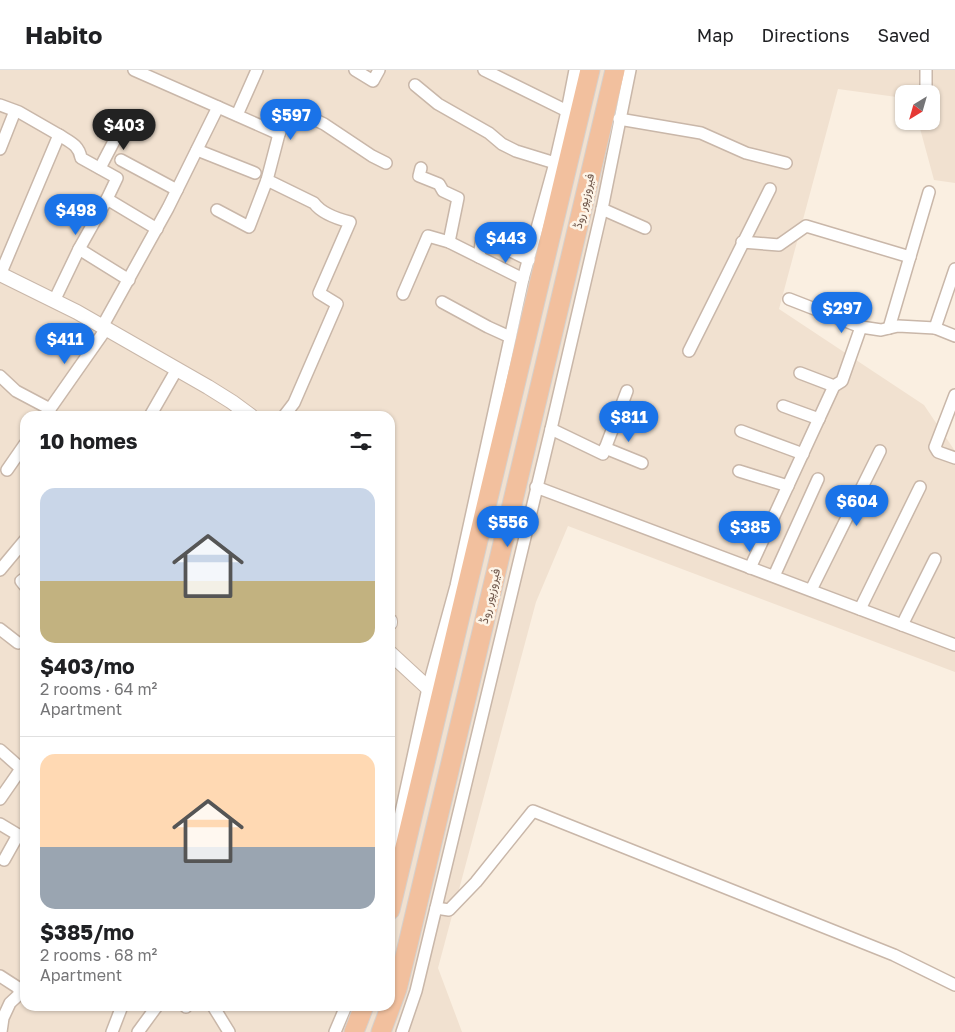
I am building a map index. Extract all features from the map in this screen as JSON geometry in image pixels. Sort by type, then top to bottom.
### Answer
[{"type":"highway","name":"فیروزپور روڈ","points":[[395,880],[404,827],[507,388],[572,118],[590,70]]},
{"type":"highway","name":"فیروزپور روڈ","points":[[395,994],[615,70]]},
{"type":"highway","points":[[572,118],[601,130]]},
{"type":"highway","points":[[354,1032],[362,1011]]},
{"type":"highway","name":"فیروزپور روڈ","points":[[381,1032],[389,1011]]},
{"type":"street","points":[[134,70],[279,134]]},
{"type":"street","points":[[237,115],[257,70]]},
{"type":"street","points":[[355,70],[373,81],[379,70]]},
{"type":"street","points":[[484,70],[572,118]]},
{"type":"street","points":[[395,850],[404,827],[428,688],[507,388],[510,337],[523,278],[555,163],[572,118],[574,70]]},
{"type":"street","points":[[402,1032],[416,991],[551,429],[602,209],[630,70]]},
{"type":"street","points":[[926,70],[926,85]]},
{"type":"street","points":[[415,85],[438,104],[489,134],[502,144],[555,163]]},
{"type":"street","points":[[0,105],[15,111],[77,147],[81,158],[116,178],[54,301]]},
{"type":"street","points":[[48,411],[104,328],[157,229],[218,107]]},
{"type":"street","points":[[217,210],[249,226],[267,180],[279,134],[290,108],[324,124],[386,164]]},
{"type":"street","points":[[0,149],[15,111]]},
{"type":"street","points":[[619,119],[701,134],[746,153],[786,163]]},
{"type":"street","points":[[100,168],[124,122]]},
{"type":"street","points":[[59,136],[0,274],[104,328],[177,369],[244,411]]},
{"type":"street","points":[[197,150],[255,173]]},
{"type":"street","points":[[121,160],[177,190]]},
{"type":"street","points":[[422,168],[419,176],[439,184],[443,191],[458,198],[449,242]]},
{"type":"street","points":[[267,180],[314,203],[317,207],[340,220],[350,222],[319,293],[337,304],[294,403],[288,411]]},
{"type":"street","points":[[689,350],[770,189]]},
{"type":"street","points":[[889,328],[929,192]]},
{"type":"street","points":[[107,199],[157,229]]},
{"type":"street","points":[[602,209],[645,228]]},
{"type":"street","points":[[742,242],[779,245],[806,226],[910,257]]},
{"type":"street","points":[[403,294],[428,236],[449,242],[523,278]]},
{"type":"street","points":[[479,257],[482,237],[529,260]]},
{"type":"street","points":[[79,249],[128,280]]},
{"type":"street","points":[[935,328],[952,285],[955,269]]},
{"type":"street","points":[[789,299],[861,327],[881,330],[898,326],[935,328],[955,336]]},
{"type":"street","points":[[442,302],[510,337]]},
{"type":"street","points":[[750,568],[834,386],[842,381],[861,327]]},
{"type":"street","points":[[153,411],[177,369]]},
{"type":"street","points":[[800,373],[834,386]]},
{"type":"street","points":[[0,376],[16,391],[44,411]]},
{"type":"street","points":[[551,429],[603,454],[628,391]]},
{"type":"street","points":[[955,395],[935,447],[938,452],[955,458]]},
{"type":"street","points":[[783,406],[819,419]]},
{"type":"street","points":[[741,431],[803,454]]},
{"type":"street","points":[[605,448],[642,463]]},
{"type":"street","points":[[811,590],[880,451]]},
{"type":"street","points":[[8,470],[20,452]]},
{"type":"street","points":[[740,470],[788,486]]},
{"type":"street","points":[[774,576],[818,479]]},
{"type":"street","points":[[536,487],[902,625],[953,640]]},
{"type":"street","points":[[860,609],[920,487]]},
{"type":"street","points":[[0,570],[20,546]]},
{"type":"street","points":[[902,625],[935,559]]},
{"type":"street","points":[[0,629],[18,643]]},
{"type":"street","points":[[395,658],[428,688]]},
{"type":"street","points":[[0,750],[20,765]]},
{"type":"street","points":[[0,798],[20,773]]},
{"type":"street","points":[[436,908],[449,910],[476,882],[533,811],[894,955],[955,984]]},
{"type":"street","points":[[0,824],[20,836]]},
{"type":"street","points":[[4,852],[20,839]]},
{"type":"street","points":[[0,976],[20,989]]},
{"type":"street","points":[[1,1032],[3,1018],[10,1003],[20,994]]},
{"type":"street","points":[[112,1032],[120,1011]]},
{"type":"street","points":[[138,1032],[153,1011]]},
{"type":"street","points":[[217,1011],[229,1032]]},
{"type":"street","points":[[335,1032],[344,1011]]},
{"type":"shaded area","points":[[0,70],[955,70],[955,183],[934,180],[920,130],[940,130],[940,85],[895,85],[895,97],[838,89],[779,309],[924,405],[955,451],[955,672],[568,526],[536,602],[438,968],[462,1032],[0,1032]]}]
